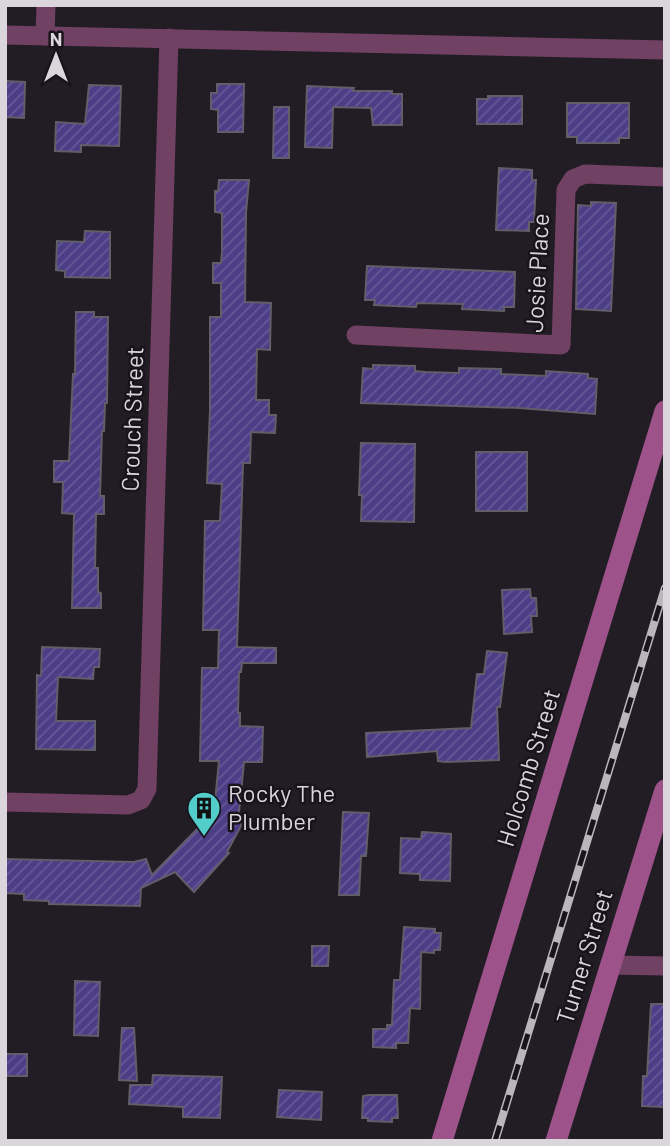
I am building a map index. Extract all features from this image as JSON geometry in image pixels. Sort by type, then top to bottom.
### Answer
[{"type":"street","points":[[45,36],[46,5]]},
{"type":"street","points":[[5,35],[665,50]]},
{"type":"street","name":"Crouch Street","points":[[5,802],[128,805],[141,800],[147,789],[169,38]]},
{"type":"street","name":"Josie Place","points":[[356,335],[561,345],[566,190],[573,179],[586,174],[665,177]]},
{"type":"street","name":"Holcomb Street","points":[[442,1141],[665,411]]},
{"type":"street","name":"Turner Street","points":[[556,1141],[665,790]]},
{"type":"street","points":[[610,965],[665,966]]},
{"type":"building","points":[[5,81],[25,82],[24,118],[5,117]]},
{"type":"building","points":[[217,84],[244,84],[243,132],[218,132],[218,110],[211,109],[211,93],[217,93]]},
{"type":"building","points":[[89,85],[121,86],[119,146],[81,145],[81,152],[55,151],[56,122],[85,124]]},
{"type":"building","points":[[307,86],[354,88],[353,91],[392,91],[392,94],[402,94],[402,125],[373,125],[371,108],[333,107],[332,148],[305,147]]},
{"type":"building","points":[[488,96],[522,96],[522,124],[477,124],[477,99],[488,99]]},
{"type":"building","points":[[567,103],[629,103],[629,138],[619,138],[619,143],[577,143],[577,137],[567,137]]},
{"type":"building","points":[[274,107],[289,107],[289,158],[273,158]]},
{"type":"building","points":[[499,168],[532,170],[532,180],[536,180],[534,222],[529,222],[529,231],[496,230]]},
{"type":"building","points":[[219,180],[249,180],[245,302],[271,303],[270,350],[257,349],[256,400],[269,400],[269,415],[276,415],[275,433],[251,432],[250,463],[243,463],[237,647],[276,648],[276,663],[242,663],[239,672],[240,726],[263,727],[262,762],[244,762],[238,822],[242,824],[227,852],[229,853],[194,892],[175,872],[141,888],[140,906],[49,904],[49,901],[24,900],[24,894],[5,893],[5,859],[134,862],[146,859],[152,875],[205,821],[215,801],[219,761],[200,761],[202,668],[218,668],[219,630],[203,630],[205,521],[220,521],[222,484],[207,483],[210,317],[221,317],[221,283],[213,283],[213,263],[221,263],[222,252],[222,213],[215,212],[215,191],[218,191]]},
{"type":"building","points":[[591,202],[616,203],[611,311],[576,309],[578,205],[591,206]]},
{"type":"building","points":[[85,231],[110,232],[110,278],[65,277],[65,271],[56,270],[57,241],[84,242]]},
{"type":"building","points":[[367,266],[515,272],[514,307],[504,307],[504,311],[462,309],[463,304],[417,303],[416,307],[374,305],[375,300],[365,300]]},
{"type":"building","points":[[76,312],[94,312],[94,317],[108,317],[107,403],[102,431],[100,496],[104,496],[104,514],[96,514],[95,568],[98,568],[101,608],[72,608],[74,514],[62,513],[63,482],[54,482],[54,461],[69,461]]},
{"type":"building","points":[[373,365],[415,366],[415,371],[425,372],[459,373],[459,368],[501,369],[501,374],[546,376],[546,371],[588,374],[588,378],[597,379],[595,414],[520,408],[361,403],[363,368],[373,369]]},
{"type":"building","points":[[361,443],[415,444],[414,522],[361,521]]},
{"type":"building","points":[[476,452],[527,452],[527,511],[476,511]]},
{"type":"building","points":[[530,589],[531,598],[536,598],[537,616],[531,616],[532,632],[504,634],[502,590]]},
{"type":"building","points":[[42,647],[100,649],[99,667],[94,667],[93,679],[58,677],[56,721],[95,721],[95,750],[36,749],[37,675],[41,676]]},
{"type":"building","points":[[487,651],[507,653],[500,707],[497,707],[499,760],[438,761],[437,751],[367,757],[366,733],[471,728],[477,674],[484,674]]},
{"type":"building","points":[[343,812],[369,813],[366,856],[361,856],[359,895],[339,895]]},
{"type":"building","points":[[422,832],[451,834],[450,881],[420,880],[420,874],[400,873],[401,838],[421,839]]},
{"type":"building","points":[[404,927],[435,929],[435,933],[441,933],[440,950],[434,950],[434,953],[421,952],[420,1009],[410,1008],[408,1043],[396,1043],[396,1048],[373,1047],[373,1029],[387,1029],[387,1025],[392,1025],[394,980],[400,980]]},
{"type":"building","points":[[312,946],[329,946],[328,966],[312,966]]},
{"type":"building","points":[[75,981],[100,982],[98,1036],[74,1035]]},
{"type":"building","points":[[651,1004],[665,1004],[665,1107],[642,1106],[643,1076],[647,1076]]},
{"type":"building","points":[[122,1028],[134,1028],[137,1081],[119,1080]]},
{"type":"building","points":[[5,1054],[27,1054],[27,1076],[5,1076]]},
{"type":"building","points":[[153,1075],[222,1077],[220,1118],[183,1117],[183,1107],[129,1104],[130,1085],[152,1085]]},
{"type":"building","points":[[279,1090],[322,1092],[321,1120],[277,1117]]},
{"type":"building","points":[[397,1095],[398,1118],[392,1118],[392,1122],[368,1121],[368,1118],[362,1118],[363,1096]]},
{"type":"railway","points":[[495,1141],[665,588]]},
{"type":"place","name":"Rocky The Plumber","points":[[204,838]]}]
